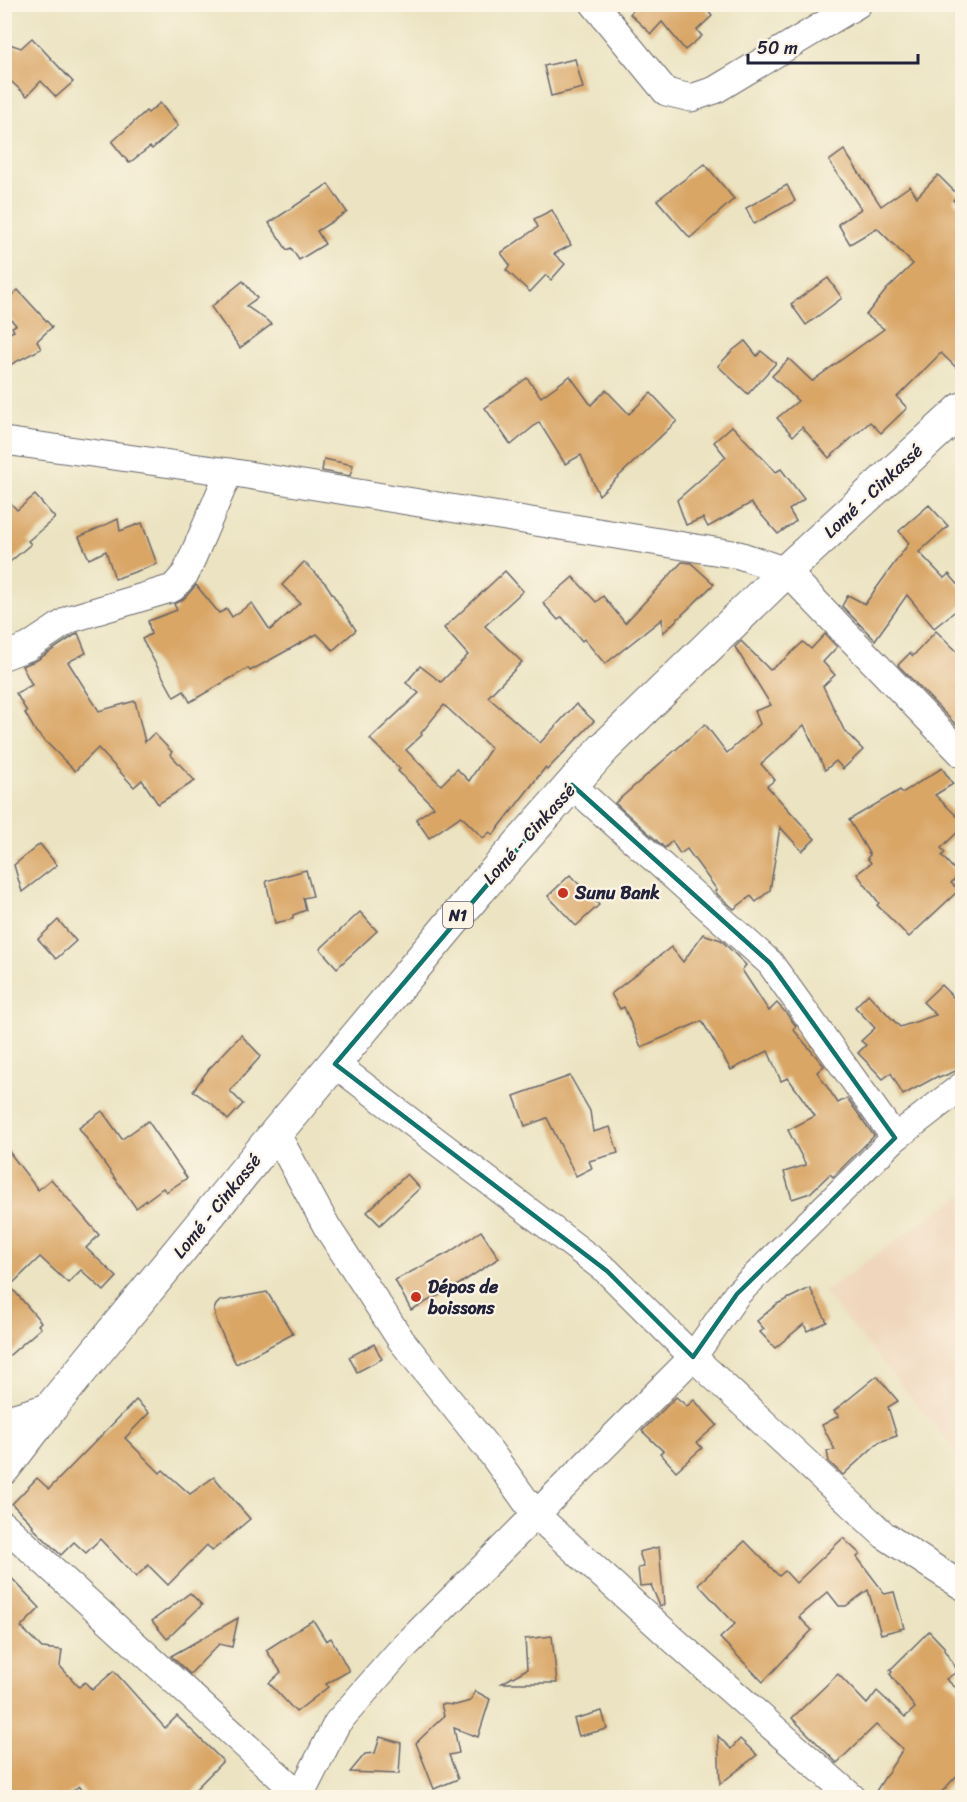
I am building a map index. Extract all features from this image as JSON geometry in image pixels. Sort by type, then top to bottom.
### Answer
[{"type":"highway","name":"Lomé - Cinkassé","points":[[4,1468],[52,1406],[276,1133],[479,890],[604,748],[786,571],[963,409]]},
{"type":"street","points":[[594,4],[666,92],[691,98],[715,90],[858,4]]},
{"type":"street","points":[[4,441],[229,472],[739,555],[786,571],[963,754]]},
{"type":"street","points":[[4,656],[28,647],[70,619],[173,588],[186,573],[229,472]]},
{"type":"street","points":[[572,785],[770,963],[895,1138]]},
{"type":"street","points":[[335,1064],[607,1271],[693,1357],[884,1535],[963,1587]]},
{"type":"street","points":[[4,1525],[302,1796],[337,1723],[399,1652],[693,1357],[737,1294],[895,1138],[963,1086]]},
{"type":"street","points":[[276,1133],[327,1227],[401,1340],[489,1449],[535,1514],[853,1797]]},
{"type":"street","points":[[4,1420],[52,1406]]},
{"type":"highlighted area","points":[[572,785],[770,963],[895,1138],[737,1294],[693,1357],[607,1271],[335,1064]]},
{"type":"shaded area","points":[[962,1194],[962,1459],[824,1292]]},
{"type":"building","points":[[639,4],[702,4],[712,16],[697,30],[702,36],[685,50],[662,22],[651,34],[630,14]]},
{"type":"building","points":[[32,38],[73,82],[56,97],[41,81],[27,96],[4,75],[4,42],[21,48]]},
{"type":"building","points":[[575,59],[583,88],[551,96],[544,66]]},
{"type":"building","points":[[160,103],[178,126],[152,149],[150,147],[129,163],[112,142],[146,111],[148,113]]},
{"type":"building","points":[[844,150],[881,206],[910,186],[917,197],[938,175],[958,195],[953,200],[963,210],[963,374],[941,353],[897,397],[907,408],[881,433],[870,422],[829,458],[802,427],[793,436],[777,418],[798,401],[772,376],[789,359],[812,381],[884,329],[866,315],[887,289],[913,264],[877,228],[850,244],[838,224],[861,209],[829,161]]},
{"type":"building","points":[[705,164],[734,199],[690,238],[657,200]]},
{"type":"building","points":[[328,184],[347,212],[317,231],[325,244],[299,260],[291,248],[287,250],[269,223]]},
{"type":"building","points":[[787,185],[795,201],[754,224],[746,208]]},
{"type":"building","points":[[552,210],[571,245],[554,254],[565,264],[551,280],[546,275],[530,292],[506,270],[510,265],[501,253],[538,227],[534,219]]},
{"type":"building","points":[[828,278],[842,298],[806,325],[791,304]]},
{"type":"building","points":[[243,281],[257,298],[246,306],[272,324],[240,348],[211,307]]},
{"type":"building","points":[[18,290],[52,327],[37,341],[41,349],[4,368],[4,335],[14,331],[12,327],[16,325],[4,312],[4,301]]},
{"type":"building","points":[[745,341],[757,356],[761,351],[776,363],[748,394],[718,366]]},
{"type":"building","points":[[570,376],[591,405],[606,390],[629,414],[651,393],[677,421],[599,495],[581,455],[565,464],[539,422],[511,445],[485,408],[527,378],[541,397]]},
{"type":"building","points":[[732,426],[776,472],[781,469],[804,499],[789,510],[796,521],[778,534],[751,503],[708,527],[703,518],[686,525],[677,500],[726,457],[714,442]]},
{"type":"building","points":[[324,459],[353,465],[350,476],[322,471]]},
{"type":"building","points":[[35,495],[55,518],[28,541],[31,544],[4,567],[4,496],[17,510]]},
{"type":"building","points":[[929,505],[948,526],[919,552],[944,578],[949,574],[963,590],[963,605],[934,628],[907,595],[875,640],[842,606],[848,595],[865,604],[909,543],[899,531]]},
{"type":"building","points":[[118,519],[120,531],[142,523],[157,564],[115,579],[106,551],[89,559],[79,537]]},
{"type":"building","points":[[304,562],[326,584],[356,630],[333,650],[317,634],[250,671],[248,668],[190,702],[184,691],[174,697],[142,639],[151,634],[148,621],[177,610],[174,604],[184,599],[196,585],[219,613],[227,609],[232,617],[252,603],[270,630],[300,603],[282,585]]},
{"type":"building","points":[[682,562],[691,563],[714,584],[663,633],[662,619],[605,664],[562,617],[558,620],[543,603],[573,577],[596,602],[603,596],[625,623]]},
{"type":"building","points":[[505,571],[523,591],[485,626],[522,662],[488,697],[540,743],[576,704],[594,721],[547,770],[545,768],[493,835],[490,832],[483,838],[461,816],[429,838],[416,819],[434,807],[370,739],[419,693],[406,683],[420,666],[441,682],[468,655],[444,628]],"holes":[[[444,705],[491,748],[469,781],[457,769],[441,785],[406,750],[422,735],[421,733]]]},
{"type":"building","points":[[936,631],[963,657],[963,732],[898,665],[910,653],[913,656]]},
{"type":"building","points":[[78,633],[86,653],[68,662],[99,711],[135,701],[145,742],[154,733],[195,781],[158,804],[142,780],[134,787],[98,748],[75,771],[36,732],[25,713],[27,712],[16,693],[32,685],[22,666],[37,660]]},
{"type":"building","points":[[825,634],[837,647],[823,662],[835,675],[823,686],[844,730],[863,750],[843,769],[836,761],[825,770],[804,725],[761,764],[775,780],[767,786],[815,839],[802,851],[780,827],[770,890],[756,902],[751,896],[734,909],[718,895],[715,891],[717,890],[687,849],[680,854],[672,841],[665,848],[615,803],[705,724],[727,753],[760,724],[755,711],[771,705],[735,647],[741,641],[770,670],[803,642],[811,649]]},
{"type":"building","points":[[942,768],[953,784],[935,795],[963,822],[963,827],[941,848],[945,852],[942,856],[959,875],[951,883],[959,890],[909,937],[877,905],[879,903],[857,874],[871,863],[867,858],[870,855],[849,820],[900,790],[902,793]]},
{"type":"building","points":[[40,844],[57,865],[22,892],[14,865]]},
{"type":"building","points":[[306,870],[313,896],[303,898],[306,910],[293,915],[293,919],[275,923],[266,881]]},
{"type":"building","points":[[570,875],[599,905],[576,926],[548,896]]},
{"type":"building","points":[[360,912],[377,931],[337,968],[320,949]]},
{"type":"building","points":[[58,920],[76,941],[56,959],[38,939]]},
{"type":"building","points":[[703,934],[721,940],[746,965],[742,970],[769,1011],[777,1003],[786,1013],[796,1026],[793,1029],[824,1066],[817,1072],[838,1103],[847,1098],[874,1136],[833,1177],[830,1174],[810,1193],[792,1199],[784,1172],[806,1165],[788,1130],[815,1116],[788,1078],[781,1081],[768,1051],[731,1070],[702,1021],[641,1047],[624,1007],[620,1009],[611,994],[671,947],[683,962]]},
{"type":"building","points":[[941,985],[963,1007],[963,1068],[939,1078],[938,1076],[903,1095],[891,1073],[883,1079],[858,1053],[866,1045],[861,1041],[875,1028],[855,1007],[868,994],[900,1027],[936,1015],[923,1002]]},
{"type":"building","points":[[241,1035],[261,1056],[230,1091],[243,1104],[228,1120],[213,1105],[193,1091],[208,1070]]},
{"type":"building","points":[[570,1076],[590,1111],[593,1132],[610,1127],[618,1153],[589,1161],[592,1168],[576,1176],[547,1118],[525,1126],[514,1096]]},
{"type":"building","points":[[102,1111],[122,1139],[148,1121],[187,1178],[166,1192],[163,1188],[136,1208],[79,1128]]},
{"type":"building","points":[[4,1145],[38,1190],[51,1179],[99,1235],[86,1248],[117,1277],[104,1291],[81,1270],[68,1283],[40,1257],[10,1286],[41,1322],[38,1325],[41,1328],[4,1360]]},
{"type":"building","points":[[407,1174],[420,1188],[380,1225],[367,1212]]},
{"type":"building","points":[[481,1231],[499,1258],[458,1285],[411,1310],[395,1280],[448,1253]]},
{"type":"building","points":[[810,1288],[827,1322],[807,1331],[804,1324],[775,1348],[760,1332],[764,1329],[757,1321],[777,1304]]},
{"type":"building","points":[[267,1292],[293,1334],[236,1364],[217,1323],[214,1310],[216,1305],[220,1301]]},
{"type":"building","points":[[374,1344],[382,1359],[357,1372],[349,1357]]},
{"type":"building","points":[[877,1376],[898,1401],[888,1407],[897,1436],[879,1442],[843,1475],[829,1462],[827,1451],[835,1450],[822,1425],[839,1416],[834,1411]]},
{"type":"building","points":[[676,1397],[687,1406],[694,1400],[717,1425],[697,1442],[702,1448],[676,1471],[660,1453],[663,1451],[642,1431]]},
{"type":"building","points":[[136,1400],[149,1413],[125,1438],[160,1473],[163,1470],[190,1494],[214,1477],[250,1519],[212,1551],[207,1545],[168,1585],[148,1565],[136,1577],[100,1539],[86,1553],[74,1542],[61,1555],[12,1504],[37,1478],[49,1489]]},
{"type":"building","points":[[843,1538],[860,1554],[857,1557],[885,1594],[894,1592],[904,1628],[881,1634],[868,1590],[846,1606],[839,1606],[828,1592],[799,1617],[812,1630],[763,1682],[720,1638],[735,1624],[698,1584],[745,1541],[779,1576],[785,1571],[796,1583]]},
{"type":"building","points":[[659,1547],[664,1605],[660,1606],[651,1585],[640,1586],[638,1568],[644,1567],[639,1552]]},
{"type":"building","points":[[4,1570],[40,1608],[21,1627],[42,1648],[62,1650],[60,1666],[79,1687],[85,1682],[92,1690],[114,1671],[165,1728],[177,1716],[223,1761],[188,1797],[89,1797],[79,1786],[66,1797],[4,1797]]},
{"type":"building","points":[[190,1593],[202,1605],[167,1639],[152,1621]]},
{"type":"building","points":[[238,1618],[232,1647],[219,1644],[190,1674],[171,1656]]},
{"type":"building","points":[[313,1620],[326,1641],[331,1638],[349,1671],[326,1684],[328,1687],[296,1712],[269,1683],[281,1672],[266,1650]]},
{"type":"building","points":[[929,1631],[945,1648],[944,1650],[958,1671],[946,1679],[963,1694],[963,1769],[937,1797],[885,1797],[876,1791],[903,1749],[876,1725],[837,1763],[792,1718],[838,1674],[867,1704],[877,1691],[905,1717],[915,1708],[890,1674],[892,1672],[890,1670]]},
{"type":"building","points":[[552,1636],[557,1683],[502,1683],[527,1669],[525,1639]]},
{"type":"building","points":[[475,1691],[490,1699],[478,1737],[454,1728],[459,1753],[449,1755],[458,1779],[434,1789],[416,1743],[444,1716],[441,1704],[456,1705],[470,1701]]},
{"type":"building","points":[[602,1711],[607,1729],[579,1736],[574,1719]]},
{"type":"building","points":[[718,1736],[731,1749],[740,1739],[757,1755],[720,1784]]},
{"type":"building","points":[[380,1737],[401,1743],[399,1774],[350,1772],[365,1754],[375,1753]]},
{"type":"place","name":"Sunu Bank","points":[[563,893]]},
{"type":"place","name":"Dépos de boissons","points":[[416,1297]]}]
